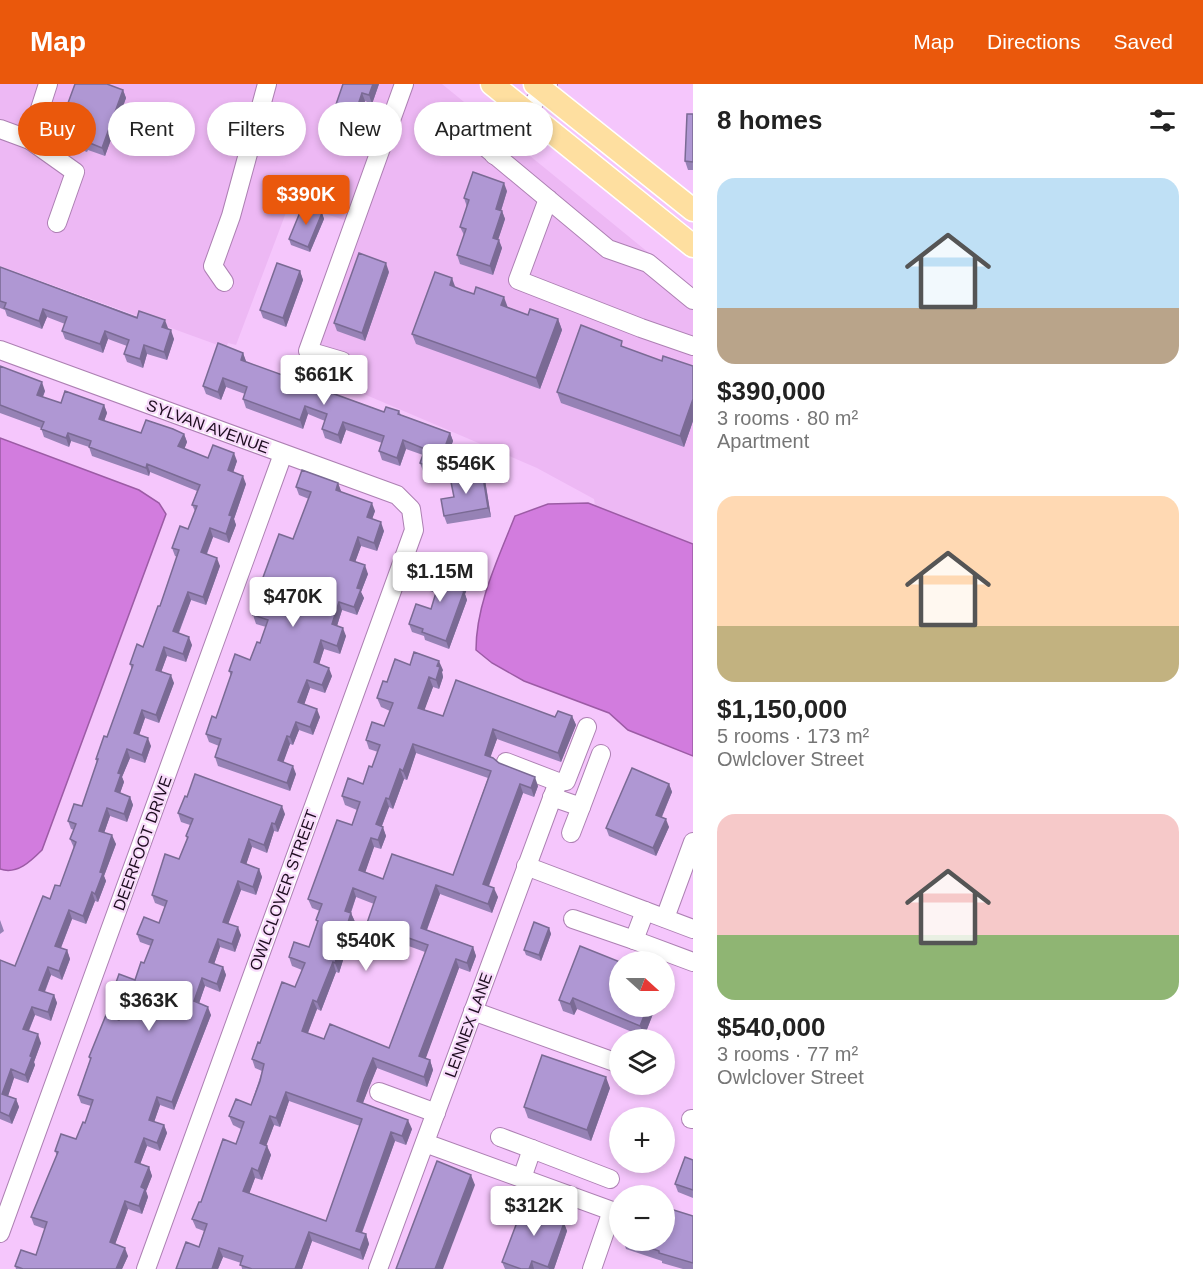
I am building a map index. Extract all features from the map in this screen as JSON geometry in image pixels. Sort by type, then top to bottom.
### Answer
[{"type":"main road","points":[[492,84],[515,102]]},
{"type":"main road","points":[[542,86],[693,210]]},
{"type":"main road","points":[[553,133],[693,246]]},
{"type":"street","points":[[224,282],[213,266],[231,216],[267,84]]},
{"type":"street","points":[[342,361],[308,351],[404,84]]},
{"type":"street","points":[[40,102],[44,85]]},
{"type":"street","points":[[532,102],[542,86]]},
{"type":"street","points":[[0,129],[18,136]]},
{"type":"street","points":[[52,156],[75,172],[57,223]]},
{"type":"street","points":[[495,156],[608,249],[648,263],[693,300]]},
{"type":"street","points":[[548,199],[518,280],[641,328],[693,345]]},
{"type":"street","name":"SYLVAN AVENUE","points":[[0,350],[397,495],[411,509]]},
{"type":"street","name":"DEERFOOT DRIVE","points":[[0,1233],[284,454]]},
{"type":"street","name":"OWLCLOVER STREET","points":[[146,1269],[414,530],[411,509]]},
{"type":"street","name":"LENNEX LANE","points":[[378,1269],[555,789],[566,781],[587,727]]},
{"type":"street","points":[[571,833],[601,753]]},
{"type":"street","points":[[506,762],[555,789],[581,807]]},
{"type":"street","points":[[665,918],[693,842]]},
{"type":"street","points":[[526,866],[693,929]]},
{"type":"street","points":[[634,940],[645,911]]},
{"type":"street","points":[[573,919],[693,962]]},
{"type":"street","points":[[473,1011],[609,1060]]},
{"type":"street","points":[[379,1092],[436,1113]]},
{"type":"street","points":[[500,1137],[610,1179]]},
{"type":"street","points":[[425,1143],[612,1211],[598,1267]]},
{"type":"street","points":[[522,1179],[532,1149]]},
{"type":"shaded area","points":[[0,84],[442,84],[464,102],[414,102],[414,156],[530,156],[693,289],[693,544],[595,506],[594,499],[537,468],[296,365],[350,222],[290,202],[236,345],[228,343],[226,348],[0,266]]},
{"type":"shaded area","points":[[0,438],[139,490],[159,503],[166,514],[42,850],[23,866],[12,870],[0,869]]},
{"type":"shaded area","points":[[588,503],[693,544],[693,756],[628,730],[609,713],[524,681],[492,663],[476,650],[484,599],[515,516],[548,504]]},
{"type":"building","points":[[75,84],[107,84],[123,90],[119,102],[108,102],[108,131],[102,148],[96,146],[96,102],[68,102]]},
{"type":"building","points":[[343,84],[373,84],[369,95],[362,93],[359,102],[337,102]]},
{"type":"building","points":[[687,114],[693,114],[693,162],[685,161]]},
{"type":"building","points":[[473,172],[504,183],[496,209],[502,211],[493,238],[499,240],[490,266],[457,255],[466,229],[460,227],[469,200],[464,198]]},
{"type":"building","points":[[303,205],[322,213],[308,247],[289,239]]},
{"type":"building","points":[[359,253],[386,263],[362,333],[334,323]]},
{"type":"building","points":[[277,263],[300,271],[283,318],[260,310]]},
{"type":"building","points":[[0,267],[137,318],[139,311],[165,320],[162,327],[171,330],[164,352],[144,345],[140,359],[124,354],[129,340],[105,331],[100,344],[62,331],[67,317],[43,309],[39,321],[4,308],[6,303],[0,301]]},
{"type":"building","points":[[435,272],[452,278],[450,285],[462,290],[474,294],[476,287],[504,297],[501,305],[528,315],[530,309],[558,319],[536,378],[412,334]]},
{"type":"building","points":[[581,325],[622,341],[621,346],[662,361],[663,356],[693,366],[693,399],[680,436],[557,392]]},
{"type":"building","points":[[218,343],[243,353],[241,360],[310,385],[311,381],[331,389],[329,392],[384,412],[386,407],[399,411],[398,414],[450,433],[437,469],[420,463],[425,449],[403,440],[397,458],[379,451],[384,436],[343,422],[338,435],[322,429],[327,414],[305,406],[300,420],[243,399],[247,387],[223,378],[218,392],[203,386]]},
{"type":"building","points":[[0,366],[42,382],[37,395],[61,403],[65,391],[104,405],[99,419],[141,433],[146,420],[173,429],[184,434],[178,446],[208,458],[213,445],[234,453],[228,470],[243,476],[229,515],[232,516],[226,534],[210,528],[201,552],[217,558],[203,597],[188,592],[173,631],[189,637],[183,654],[164,647],[156,670],[171,675],[156,715],[142,710],[134,733],[148,738],[142,755],[127,749],[118,773],[121,774],[115,791],[130,797],[124,814],[107,808],[99,831],[112,835],[100,872],[103,873],[95,894],[92,892],[83,916],[69,910],[55,946],[67,950],[59,971],[48,967],[39,990],[54,995],[48,1012],[32,1007],[23,1029],[38,1034],[25,1075],[11,1069],[2,1094],[16,1099],[9,1116],[0,1112],[0,960],[15,966],[43,896],[50,899],[55,885],[60,886],[76,842],[70,839],[76,824],[68,821],[74,804],[82,806],[104,736],[107,737],[133,665],[130,664],[137,644],[143,647],[158,606],[160,606],[179,550],[172,548],[180,526],[188,529],[197,506],[192,505],[200,485],[147,464],[146,468],[89,447],[91,441],[68,433],[66,438],[41,429],[44,422],[0,405]]},
{"type":"building","points":[[302,470],[338,483],[336,490],[372,503],[367,517],[381,522],[374,543],[358,537],[350,560],[365,565],[357,588],[361,589],[354,607],[339,602],[332,624],[343,628],[337,646],[321,640],[314,662],[329,668],[322,685],[307,680],[298,702],[317,709],[310,727],[296,722],[290,737],[287,736],[278,760],[293,766],[287,783],[215,757],[221,739],[206,734],[212,716],[216,718],[232,672],[229,671],[235,654],[250,660],[257,642],[260,643],[268,620],[253,615],[262,593],[258,591],[279,534],[293,539],[311,492],[296,487]]},
{"type":"building","points":[[482,471],[488,508],[444,516],[441,499],[454,497],[450,477]]},
{"type":"building","points":[[431,563],[466,575],[460,590],[464,591],[446,641],[422,632],[423,629],[409,624],[416,604],[431,609],[438,586],[424,581]]},
{"type":"building","points":[[414,652],[439,661],[437,666],[440,667],[436,680],[429,677],[418,708],[443,716],[456,680],[555,717],[558,711],[572,716],[558,753],[493,729],[485,755],[535,777],[531,788],[520,784],[483,884],[494,888],[488,904],[436,885],[421,928],[473,947],[467,963],[456,959],[419,1056],[430,1060],[424,1077],[373,1058],[364,1080],[357,1101],[408,1120],[402,1136],[391,1132],[356,1231],[366,1234],[360,1250],[309,1232],[295,1269],[252,1269],[240,1265],[243,1256],[219,1248],[212,1269],[176,1269],[186,1242],[199,1247],[207,1224],[192,1219],[201,1202],[223,1139],[236,1144],[244,1122],[229,1116],[236,1099],[251,1105],[264,1064],[252,1059],[282,982],[295,987],[305,963],[289,957],[294,942],[309,947],[322,904],[308,899],[337,820],[352,825],[360,802],[342,796],[348,778],[363,784],[380,745],[366,740],[372,722],[384,726],[393,703],[377,698],[383,681],[387,682],[395,659],[410,665]],"holes":[[[413,744],[491,771],[453,875],[392,854],[383,879],[359,870],[371,838],[378,840],[383,827],[376,824],[386,798],[389,799],[400,769],[403,771]],[[353,888],[376,897],[367,923],[428,945],[389,1048],[330,1024],[324,1039],[302,1031],[313,1000],[317,1002],[333,962],[335,963],[351,913],[345,911]],[[286,1092],[362,1119],[326,1221],[243,1191],[252,1168],[258,1171],[267,1146],[260,1143],[270,1116],[276,1118]]]},
{"type":"building","points":[[632,768],[669,784],[656,815],[666,819],[653,848],[606,828]]},
{"type":"building","points":[[195,774],[282,806],[275,824],[272,823],[264,845],[249,839],[241,862],[259,869],[253,887],[238,881],[223,922],[238,927],[232,944],[218,939],[209,962],[223,967],[217,984],[202,978],[194,1001],[208,1007],[172,1102],[157,1097],[149,1120],[164,1125],[157,1143],[144,1138],[135,1162],[149,1167],[141,1187],[145,1189],[139,1206],[125,1201],[110,1242],[125,1248],[116,1269],[23,1269],[15,1266],[21,1250],[36,1255],[47,1222],[31,1217],[58,1152],[55,1151],[61,1134],[76,1139],[83,1122],[85,1123],[93,1100],[78,1095],[91,1058],[89,1057],[106,1015],[119,1020],[128,997],[113,991],[119,974],[135,980],[141,962],[144,963],[153,940],[137,934],[144,917],[159,923],[167,901],[152,895],[165,854],[179,859],[188,837],[186,836],[193,819],[178,813],[185,796],[187,797]]},
{"type":"building","points":[[534,922],[549,928],[539,955],[524,950]]},
{"type":"building","points":[[580,946],[609,958],[609,1013],[573,998],[570,1004],[559,1000]]},
{"type":"building","points":[[618,1017],[644,1017],[640,1026]]},
{"type":"building","points":[[542,1055],[606,1077],[587,1130],[524,1107]]},
{"type":"building","points":[[685,1157],[693,1160],[693,1190],[675,1184]]},
{"type":"building","points":[[437,1161],[471,1175],[435,1269],[396,1269]]},
{"type":"building","points":[[531,1197],[553,1205],[549,1217],[564,1223],[548,1267],[532,1261],[529,1269],[521,1269],[502,1262],[522,1209],[527,1211]]},
{"type":"building","points":[[675,1210],[693,1216],[693,1263],[659,1253],[659,1251],[675,1251]]}]
